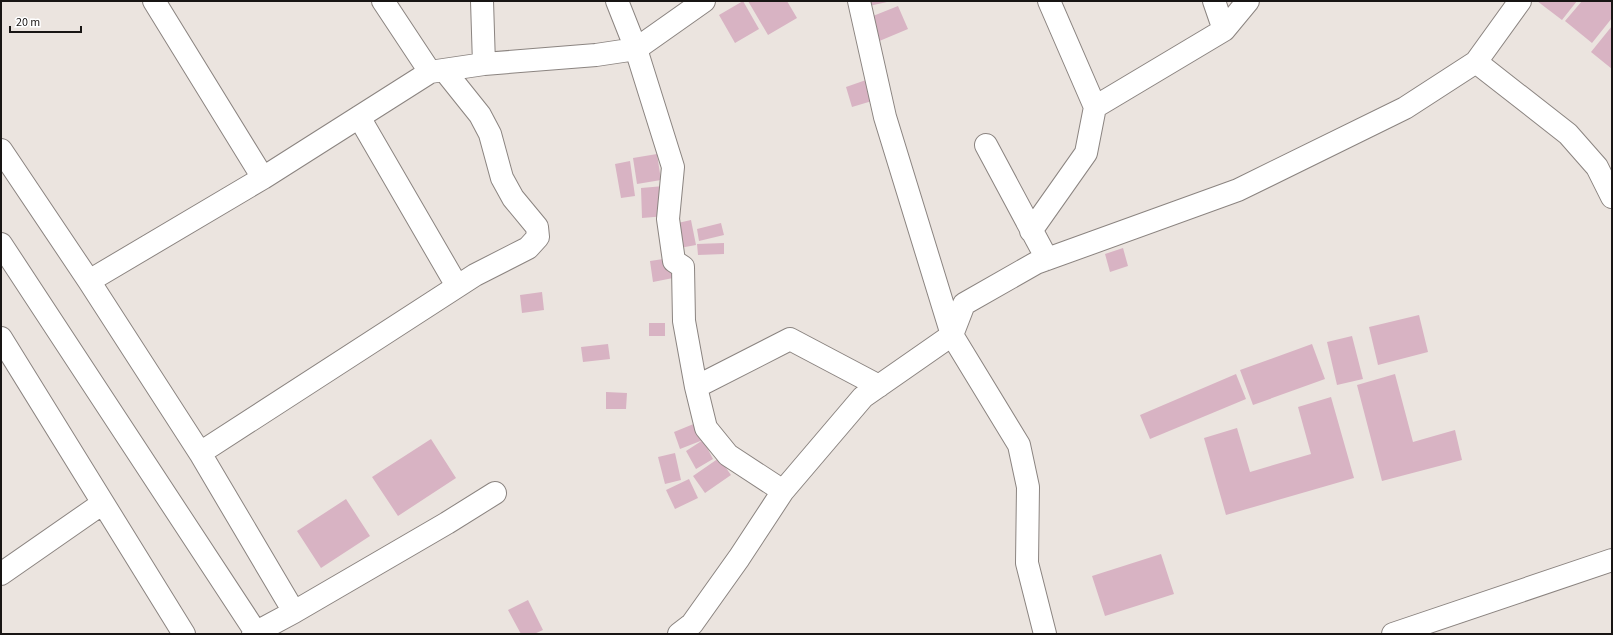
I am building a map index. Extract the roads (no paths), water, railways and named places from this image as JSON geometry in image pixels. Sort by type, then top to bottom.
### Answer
[{"type":"street","points":[[154,1],[263,178]]},
{"type":"street","points":[[200,453],[475,274],[528,248],[538,237],[537,227],[513,198],[502,178],[490,134],[480,115],[437,71],[383,1]]},
{"type":"street","points":[[482,1],[484,64]]},
{"type":"street","points":[[617,1],[636,49],[673,167],[668,219],[674,261],[683,267],[684,321],[696,388],[706,428],[728,455],[783,491]]},
{"type":"street","points":[[89,281],[263,178],[359,117],[437,71],[484,64],[590,56],[636,49],[704,1]]},
{"type":"street","points":[[859,1],[885,117],[952,335],[1018,445],[1028,487],[1027,563],[1045,634]]},
{"type":"street","points":[[1032,231],[1086,153],[1095,107],[1049,1]]},
{"type":"street","points":[[1214,1],[1224,30]]},
{"type":"street","points":[[1095,107],[1224,30],[1248,1]]},
{"type":"street","points":[[679,634],[692,624],[735,564],[783,491],[863,397],[952,335],[964,304],[1036,263],[1238,190],[1405,108],[1476,62],[1520,1]]},
{"type":"street","points":[[1476,62],[1568,134],[1597,167],[1612,197]]},
{"type":"street","points":[[359,117],[457,286]]},
{"type":"street","points":[[986,145],[1047,259]]},
{"type":"street","points":[[1,150],[89,281],[200,453],[294,612]]},
{"type":"street","points":[[1,244],[255,633],[447,523],[495,493]]},
{"type":"street","points":[[696,388],[790,339],[879,386]]},
{"type":"street","points":[[3,343],[184,634]]},
{"type":"street","points":[[1,574],[103,503]]},
{"type":"street","points":[[1393,634],[1612,560]]}]
